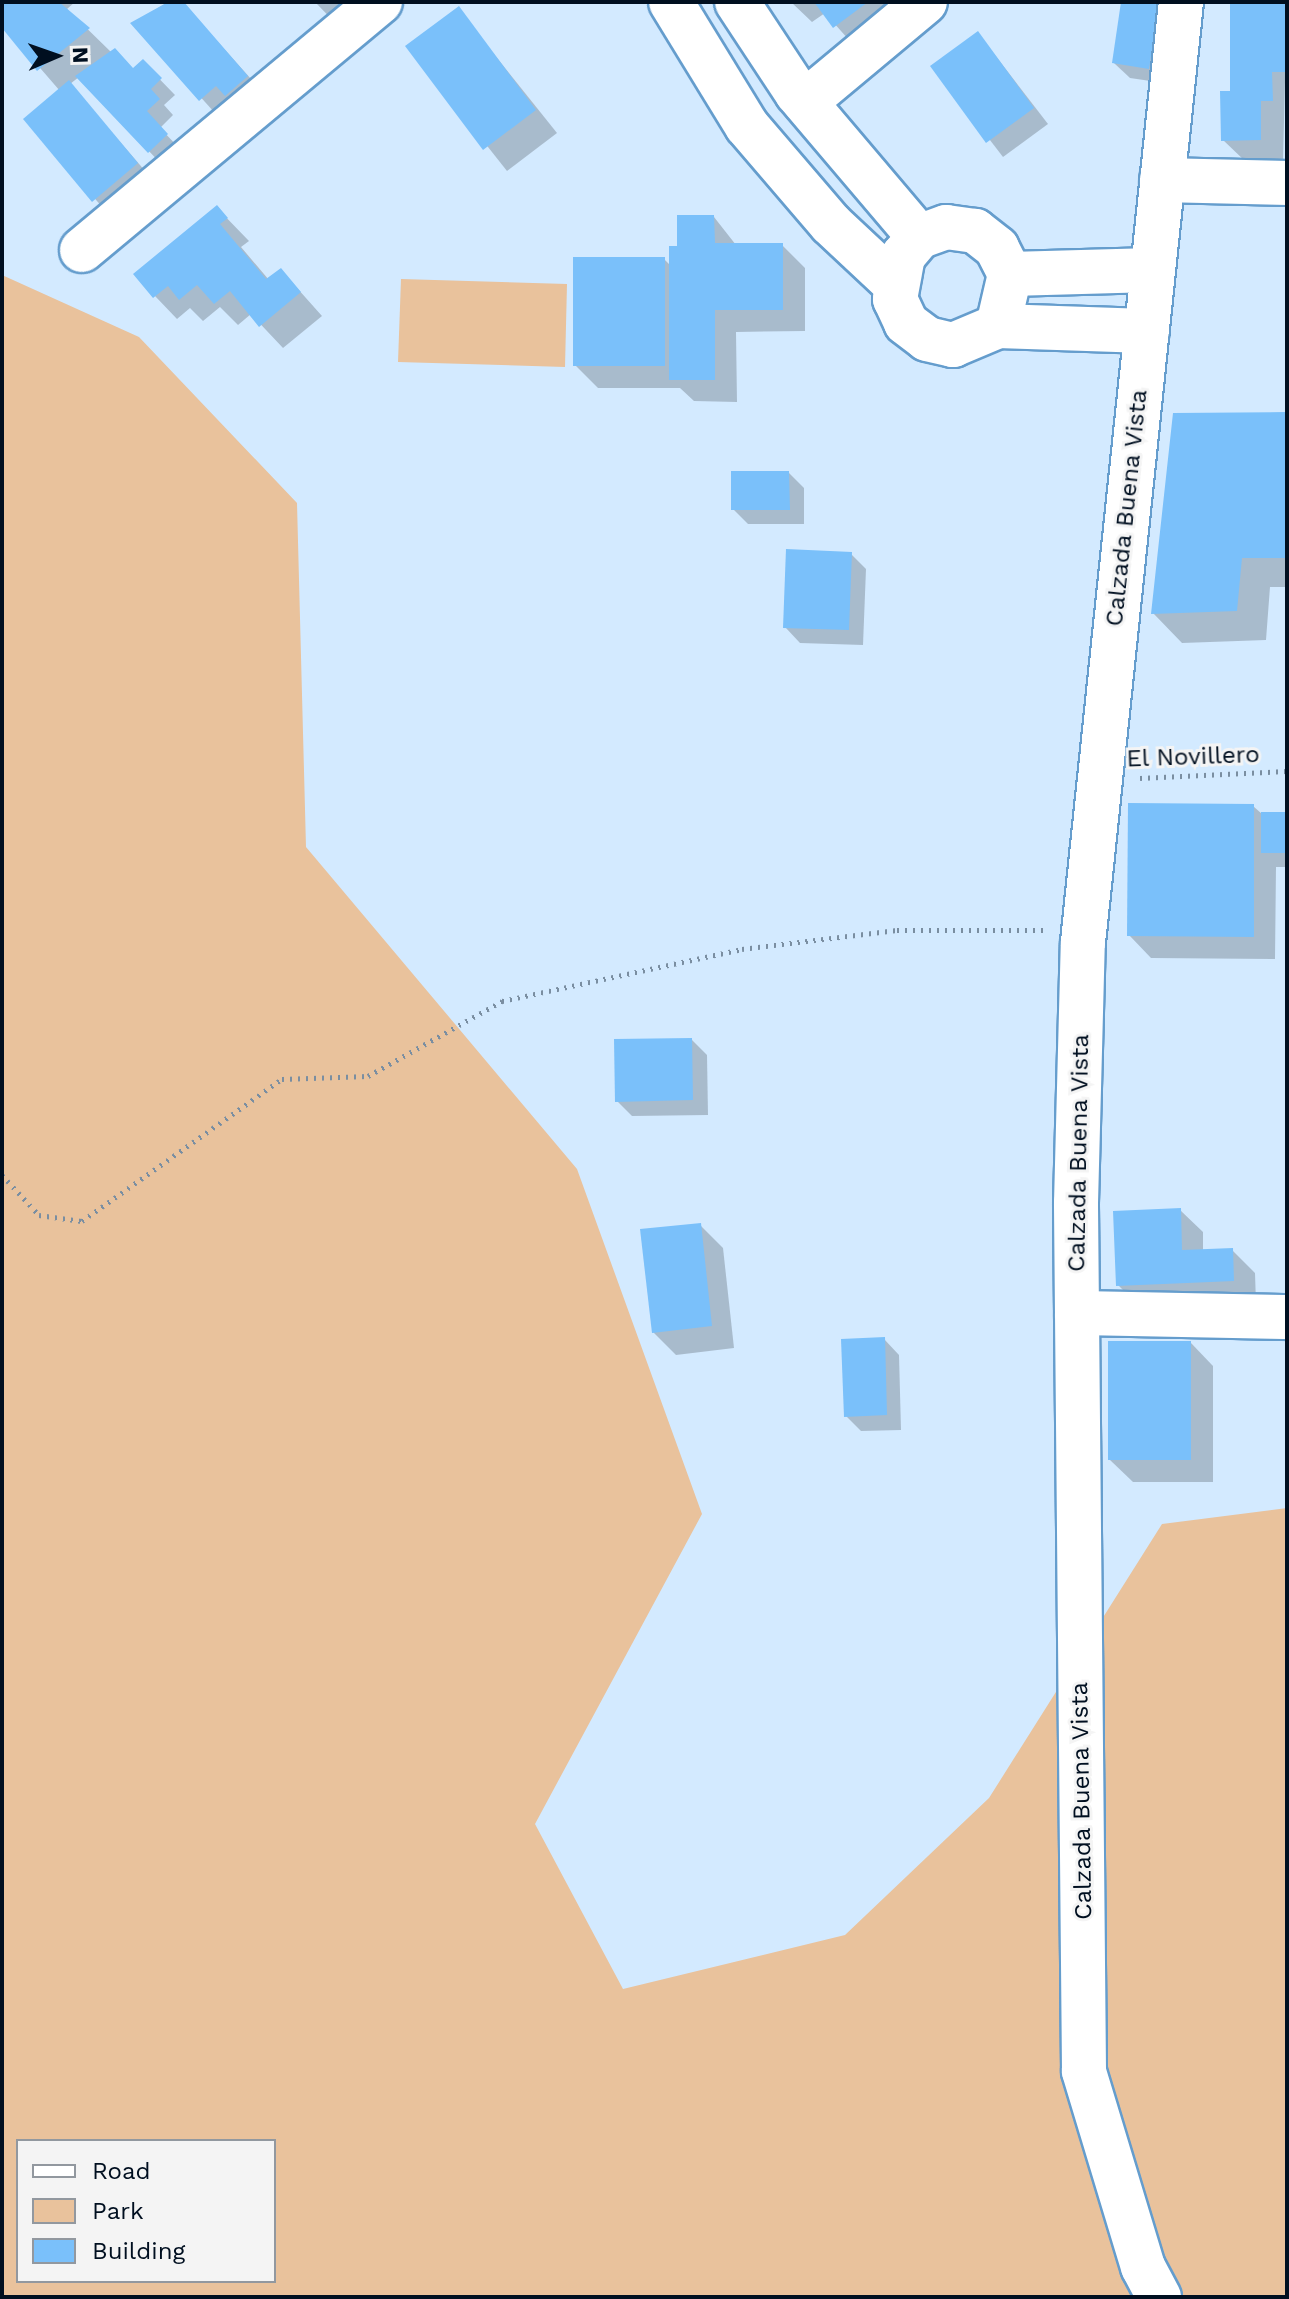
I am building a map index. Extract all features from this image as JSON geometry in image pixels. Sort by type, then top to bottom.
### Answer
[{"type":"street","points":[[82,250],[380,2]]},
{"type":"street","points":[[671,2],[747,126],[831,224],[894,283],[906,323],[927,339],[953,345],[998,326],[1147,331]]},
{"type":"street","points":[[737,2],[805,102],[919,237]]},
{"type":"street","points":[[805,102],[925,2]]},
{"type":"street","name":"Calzada Buena Vista","points":[[1159,2297],[1143,2267],[1084,2071],[1077,1313],[1083,942],[1181,2]]},
{"type":"street","points":[[1162,180],[1287,183]]},
{"type":"street","points":[[894,283],[919,237],[946,227],[975,231],[997,248],[1010,274],[998,326]]},
{"type":"street","points":[[1010,274],[1153,270]]},
{"type":"street","points":[[1077,1313],[1287,1317]]},
{"type":"path","name":"El Novillero","points":[[1101,779],[1287,771]]},
{"type":"path","points":[[2,1175],[39,1215],[82,1221],[282,1079],[368,1076],[502,1001],[628,969],[897,930],[1047,930],[1083,942]]},
{"type":"green space","points":[[2,275],[139,337],[297,503],[306,847],[577,1169],[702,1514],[535,1824],[623,1989],[845,1935],[989,1798],[1162,1524],[1287,1508],[1287,2297],[2,2297]]},
{"type":"green space","points":[[401,279],[567,284],[565,367],[398,362]]},
{"type":"building","points":[[2,2],[59,2],[90,28],[37,71],[2,28]]},
{"type":"building","points":[[168,2],[184,2],[248,76],[225,96],[216,86],[199,101],[130,23]]},
{"type":"building","points":[[814,2],[868,2],[833,28]]},
{"type":"building","points":[[1121,2],[1159,2],[1149,69],[1112,63]]},
{"type":"building","points":[[1230,2],[1287,2],[1287,72],[1272,72],[1273,101],[1261,101],[1261,140],[1221,141],[1220,91],[1230,91]]},
{"type":"building","points":[[459,6],[536,110],[483,150],[405,46]]},
{"type":"building","points":[[978,31],[1034,108],[986,143],[930,66]]},
{"type":"building","points":[[115,48],[133,68],[143,59],[162,78],[151,89],[160,99],[147,111],[168,134],[148,153],[75,76]]},
{"type":"building","points":[[69,80],[138,163],[92,202],[23,119]]},
{"type":"building","points":[[217,205],[228,218],[220,224],[266,279],[281,268],[301,292],[259,327],[230,291],[214,304],[197,285],[179,300],[168,286],[153,298],[133,274]]},
{"type":"building","points":[[677,215],[714,215],[715,243],[783,243],[783,310],[715,310],[715,380],[669,380],[669,246],[677,246]]},
{"type":"building","points":[[573,257],[665,257],[665,366],[573,366]]},
{"type":"building","points":[[1287,412],[1287,558],[1242,558],[1237,611],[1151,614],[1173,413]]},
{"type":"building","points":[[731,471],[789,471],[790,510],[731,510]]},
{"type":"building","points":[[786,549],[852,552],[849,630],[783,628]]},
{"type":"building","points":[[1128,803],[1254,804],[1254,937],[1127,936]]},
{"type":"building","points":[[1261,812],[1287,812],[1287,853],[1261,853]]},
{"type":"building","points":[[692,1038],[693,1100],[615,1102],[614,1039]]},
{"type":"building","points":[[1181,1208],[1182,1250],[1233,1248],[1234,1281],[1116,1286],[1113,1211]]},
{"type":"building","points":[[701,1223],[712,1326],[652,1333],[640,1229]]},
{"type":"building","points":[[885,1337],[887,1415],[844,1417],[841,1339]]},
{"type":"building","points":[[1108,1341],[1191,1341],[1191,1460],[1108,1460]]}]
